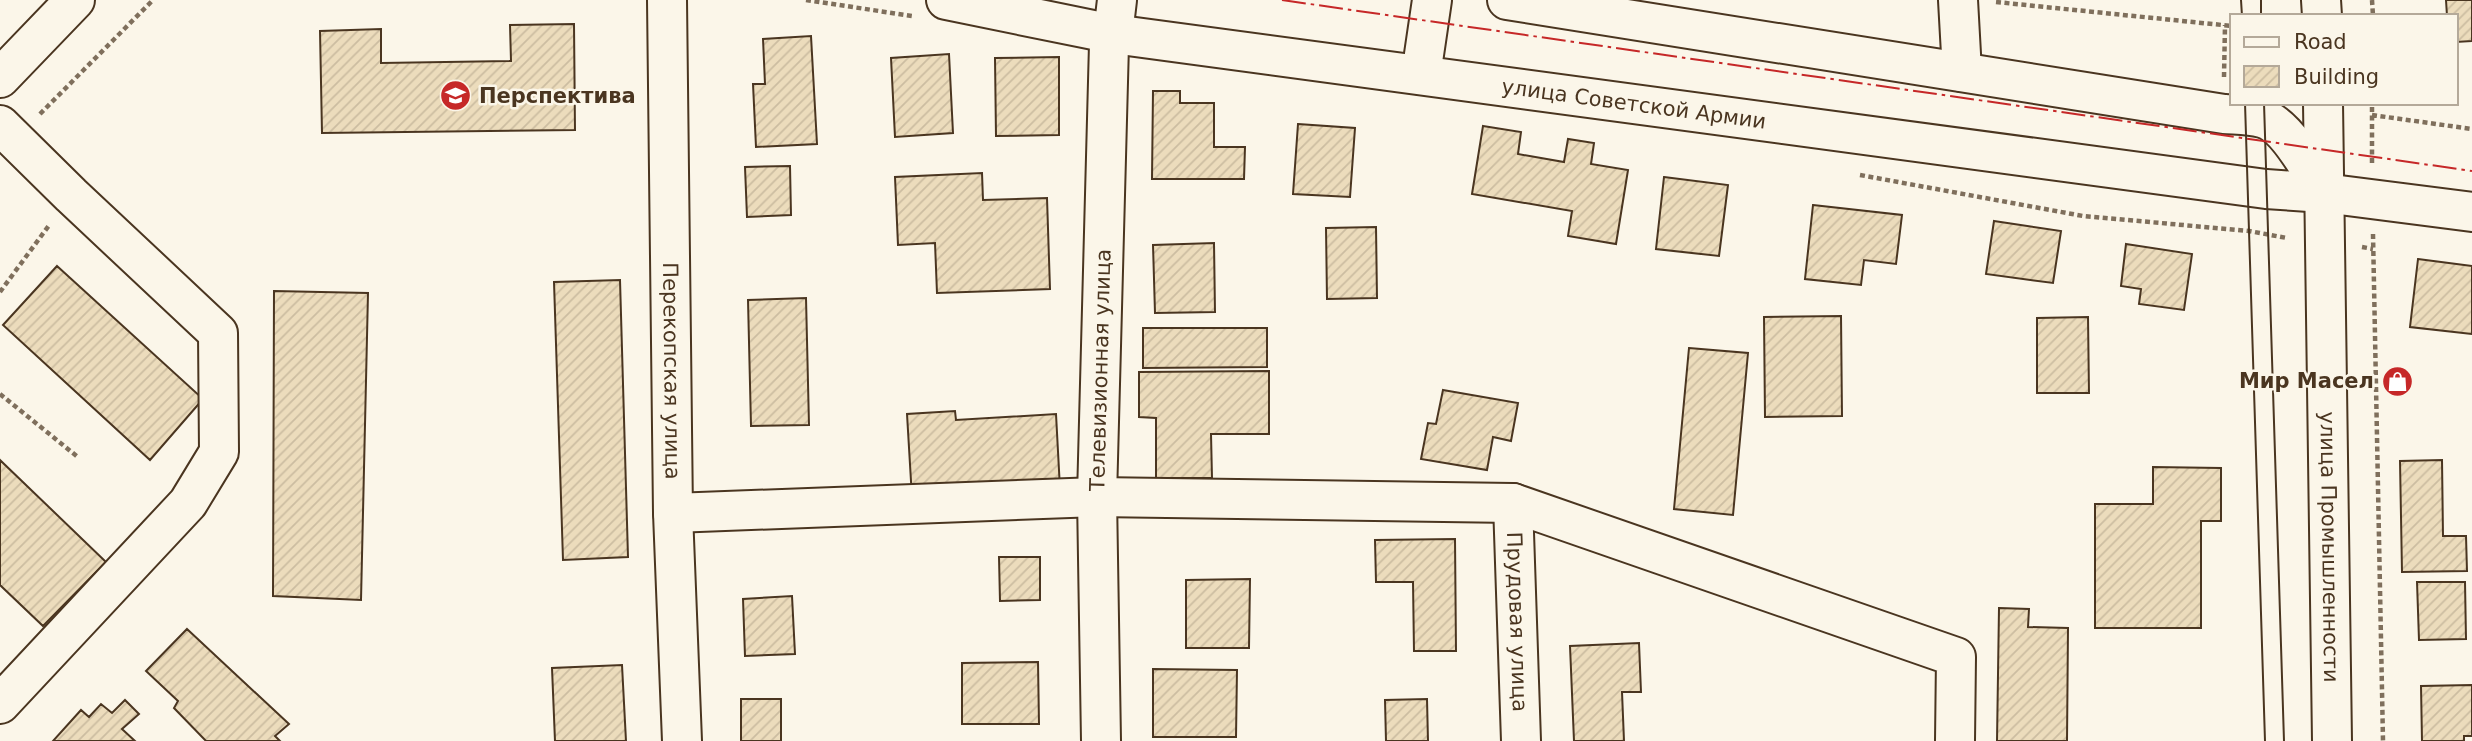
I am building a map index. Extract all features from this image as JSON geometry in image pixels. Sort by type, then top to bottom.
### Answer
[{"type":"street","points":[[0,78],[75,0]]},
{"type":"street","name":"Перекопская улица","points":[[667,0],[673,513],[681,741]]},
{"type":"street","name":"улица Советской Армии","points":[[946,0],[1115,17],[1421,75],[2266,189],[2372,197],[2472,212]]},
{"type":"street","points":[[1421,75],[1432,0]]},
{"type":"street","points":[[1507,0],[1962,72],[2232,109],[2264,118],[2285,135],[2324,193]]},
{"type":"street","points":[[1962,72],[1973,1]]},
{"type":"street","name":"Телевизионная улица","points":[[1101,741],[1097,497],[1109,44],[1115,17]]},
{"type":"street","name":"улица Промышленности","points":[[2323,105],[2332,741]]},
{"type":"street","points":[[0,704],[188,503],[219,452],[218,333],[8,132]]},
{"type":"street","points":[[673,513],[1097,497],[1513,503],[1956,657],[1955,741]]},
{"type":"street","name":"Прудовая улица","points":[[1513,503],[1521,741]]},
{"type":"path","points":[[8,132],[153,0]]},
{"type":"path","points":[[1973,1],[2230,26]]},
{"type":"path","points":[[2372,105],[2383,741]]},
{"type":"path","points":[[2372,115],[2472,129]]},
{"type":"path","points":[[0,292],[71,195]]},
{"type":"path","points":[[0,394],[79,458]]},
{"type":"building","points":[[2446,0],[2472,0],[2472,41],[2458,42],[2458,14],[2447,14]]},
{"type":"building","points":[[574,24],[575,130],[322,133],[320,31],[381,29],[381,63],[511,61],[510,25]]},
{"type":"building","points":[[811,36],[817,144],[756,147],[753,84],[765,84],[763,39]]},
{"type":"building","points":[[949,54],[953,133],[895,137],[891,58]]},
{"type":"building","points":[[1059,57],[1059,135],[996,136],[995,58]]},
{"type":"building","points":[[1153,91],[1180,91],[1180,103],[1214,103],[1214,147],[1245,147],[1244,179],[1152,179]]},
{"type":"building","points":[[1298,124],[1355,128],[1350,197],[1293,194]]},
{"type":"building","points":[[1483,126],[1521,132],[1518,154],[1564,162],[1568,139],[1594,143],[1591,164],[1628,170],[1616,244],[1568,236],[1572,211],[1472,194]]},
{"type":"building","points":[[790,166],[791,215],[747,217],[745,167]]},
{"type":"building","points":[[982,173],[983,200],[1047,198],[1050,289],[937,293],[935,243],[898,245],[895,177]]},
{"type":"building","points":[[1664,177],[1728,185],[1719,256],[1656,249]]},
{"type":"building","points":[[1813,205],[1902,215],[1896,264],[1864,260],[1861,285],[1805,279]]},
{"type":"building","points":[[1994,221],[2061,231],[2053,283],[1986,274]]},
{"type":"building","points":[[1376,227],[1377,298],[1327,299],[1326,228]]},
{"type":"building","points":[[1214,243],[1215,312],[1155,313],[1153,245]]},
{"type":"building","points":[[2126,244],[2192,254],[2184,310],[2139,304],[2141,289],[2121,286]]},
{"type":"building","points":[[2418,259],[2472,266],[2472,334],[2410,327]]},
{"type":"building","points":[[57,266],[203,399],[150,460],[3,325]]},
{"type":"building","points":[[620,280],[628,557],[563,560],[554,282]]},
{"type":"building","points":[[274,291],[368,293],[361,600],[273,596]]},
{"type":"building","points":[[806,298],[809,425],[751,426],[748,300]]},
{"type":"building","points":[[1841,316],[1842,416],[1765,417],[1764,317]]},
{"type":"building","points":[[2088,317],[2089,393],[2037,393],[2037,318]]},
{"type":"building","points":[[1143,328],[1267,328],[1267,367],[1143,368]]},
{"type":"building","points":[[1689,348],[1748,353],[1733,515],[1674,509]]},
{"type":"building","points":[[1269,371],[1269,434],[1211,434],[1212,478],[1156,478],[1156,418],[1139,417],[1139,372]]},
{"type":"building","points":[[1443,390],[1518,403],[1511,441],[1493,437],[1487,470],[1421,459],[1428,423],[1436,424]]},
{"type":"building","points":[[955,411],[956,420],[1056,414],[1060,489],[912,498],[907,414]]},
{"type":"building","points":[[0,460],[106,562],[43,626],[0,585]]},
{"type":"building","points":[[2442,460],[2443,536],[2466,536],[2467,571],[2402,572],[2400,461]]},
{"type":"building","points":[[2153,467],[2221,468],[2221,521],[2201,521],[2201,628],[2095,628],[2095,504],[2153,504]]},
{"type":"building","points":[[1455,539],[1456,651],[1414,651],[1413,582],[1376,582],[1375,540]]},
{"type":"building","points":[[999,557],[1040,557],[1040,600],[1000,601]]},
{"type":"building","points":[[1250,579],[1249,648],[1186,648],[1186,580]]},
{"type":"building","points":[[2417,582],[2465,582],[2466,639],[2419,640]]},
{"type":"building","points":[[792,596],[795,654],[745,656],[743,599]]},
{"type":"building","points":[[1999,608],[2029,609],[2028,627],[2068,628],[2067,741],[1997,741]]},
{"type":"building","points":[[187,629],[289,724],[275,736],[280,741],[206,741],[174,708],[178,701],[146,671]]},
{"type":"building","points":[[1639,643],[1641,692],[1622,692],[1624,741],[1574,741],[1570,646]]},
{"type":"building","points":[[1038,662],[1039,724],[962,724],[962,663]]},
{"type":"building","points":[[622,665],[626,741],[555,741],[552,668]]},
{"type":"building","points":[[1153,669],[1237,670],[1236,737],[1153,737]]},
{"type":"building","points":[[2472,685],[2472,736],[2464,736],[2464,741],[2422,741],[2421,686]]},
{"type":"building","points":[[741,699],[781,699],[781,741],[741,741]]},
{"type":"building","points":[[1427,699],[1428,741],[1386,741],[1385,700]]},
{"type":"building","points":[[125,700],[139,714],[122,729],[135,741],[53,741],[81,710],[89,717],[101,704],[112,713]]},
{"type":"tram line","points":[[2241,0],[2242,14]]},
{"type":"tram line","points":[[2261,0],[2261,14]]},
{"type":"tram line","points":[[2245,105],[2265,741]]},
{"type":"tram line","points":[[2264,105],[2284,741]]},
{"type":"power","points":[[1282,0],[2472,171]]},
{"type":"place","name":"Перспектива","points":[[456,96]]},
{"type":"place","name":"Мир Масел","points":[[2397,381]]}]
